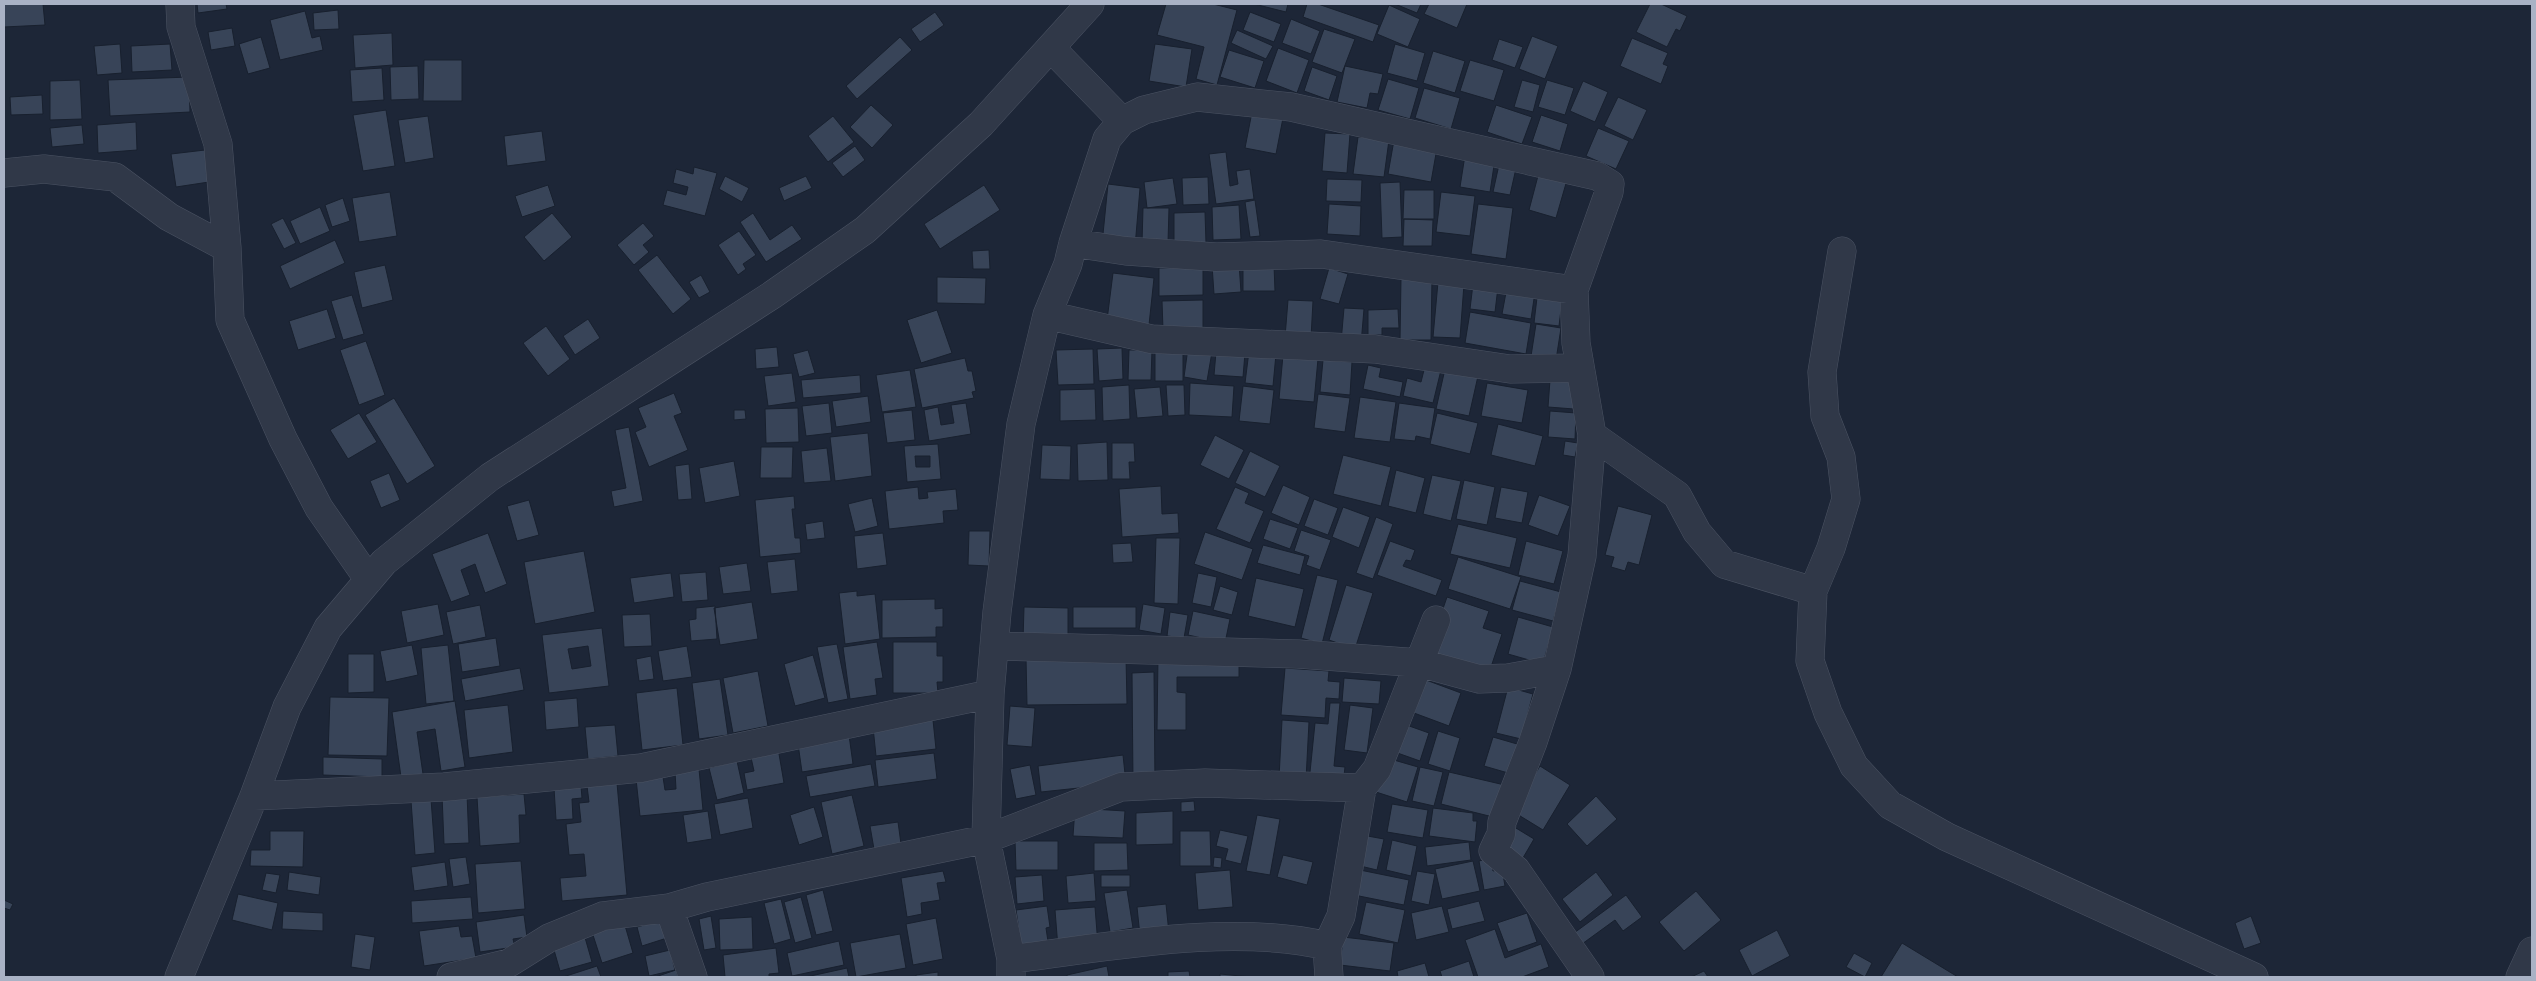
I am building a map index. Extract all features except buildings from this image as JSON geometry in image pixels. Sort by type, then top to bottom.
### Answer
[{"type":"street","points":[[180,4],[181,27],[218,144],[227,248],[230,320],[283,439],[319,508],[369,580]]},
{"type":"street","points":[[179,977],[254,796],[287,707],[328,628],[384,562],[490,478],[772,295],[865,230],[980,124],[1090,4]]},
{"type":"street","points":[[1051,48],[1122,121]]},
{"type":"street","points":[[1327,946],[1295,938],[1186,938],[1011,968],[986,839],[990,694],[994,646],[1021,424],[1048,315],[1068,264],[1107,139],[1122,121],[1144,110],[1198,97],[1292,107],[1597,176],[1610,184],[1609,192],[1574,290],[1576,343],[1592,435],[1582,556],[1558,669],[1533,742],[1502,822],[1501,834],[1493,851],[1516,870],[1590,977]]},
{"type":"street","points":[[4,174],[44,169],[115,178],[169,217],[227,248]]},
{"type":"street","points":[[1073,243],[1126,251],[1216,257],[1321,254],[1574,290]]},
{"type":"street","points":[[1842,251],[1822,372],[1826,416],[1841,457],[1846,499],[1831,548],[1813,591],[1810,661],[1828,713],[1854,766],[1890,805],[1947,837],[2254,977]]},
{"type":"street","points":[[1048,315],[1151,339],[1375,349],[1510,369],[1580,368]]},
{"type":"street","points":[[1592,435],[1677,496],[1697,532],[1724,564],[1813,591]]},
{"type":"street","points":[[1329,977],[1327,946],[1341,916],[1362,788],[1376,769],[1436,620]]},
{"type":"street","points":[[994,646],[1298,654],[1420,663],[1479,679],[1508,678],[1558,669]]},
{"type":"street","points":[[254,796],[444,787],[641,768],[990,694]]},
{"type":"street","points":[[451,977],[509,963],[549,938],[604,916],[668,908],[707,897],[986,839],[1121,787],[1204,783],[1362,788]]},
{"type":"street","points":[[668,908],[693,977]]},
{"type":"street","points":[[2520,977],[2532,951]]}]
